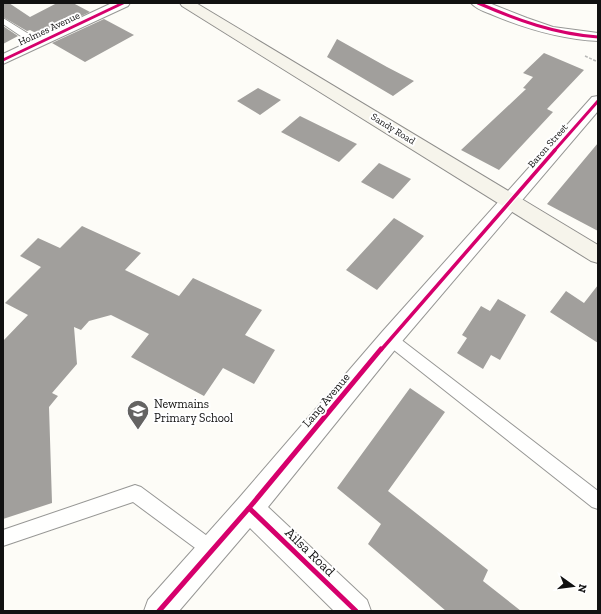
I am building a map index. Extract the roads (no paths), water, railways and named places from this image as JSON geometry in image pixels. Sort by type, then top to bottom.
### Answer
[{"type":"main road","name":"Sandy Road","points":[[188,3],[598,255]]},
{"type":"street","name":"Holmes Avenue","points":[[3,60],[123,3]]},
{"type":"street","points":[[478,3],[526,24],[540,28],[570,34],[598,37]]},
{"type":"street","name":"Baron Street","points":[[510,202],[598,101]]},
{"type":"street","name":"Lang Avenue","points":[[159,611],[249,508],[390,339],[510,202]]},
{"type":"street","name":"Ailsa Road","points":[[249,508],[356,611]]},
{"type":"lane","points":[[3,20],[37,43]]},
{"type":"lane","points":[[390,339],[598,501]]},
{"type":"lane","points":[[3,538],[134,493],[212,550]]},
{"type":"place","name":"Newmains Primary School","points":[[138,430]]}]
